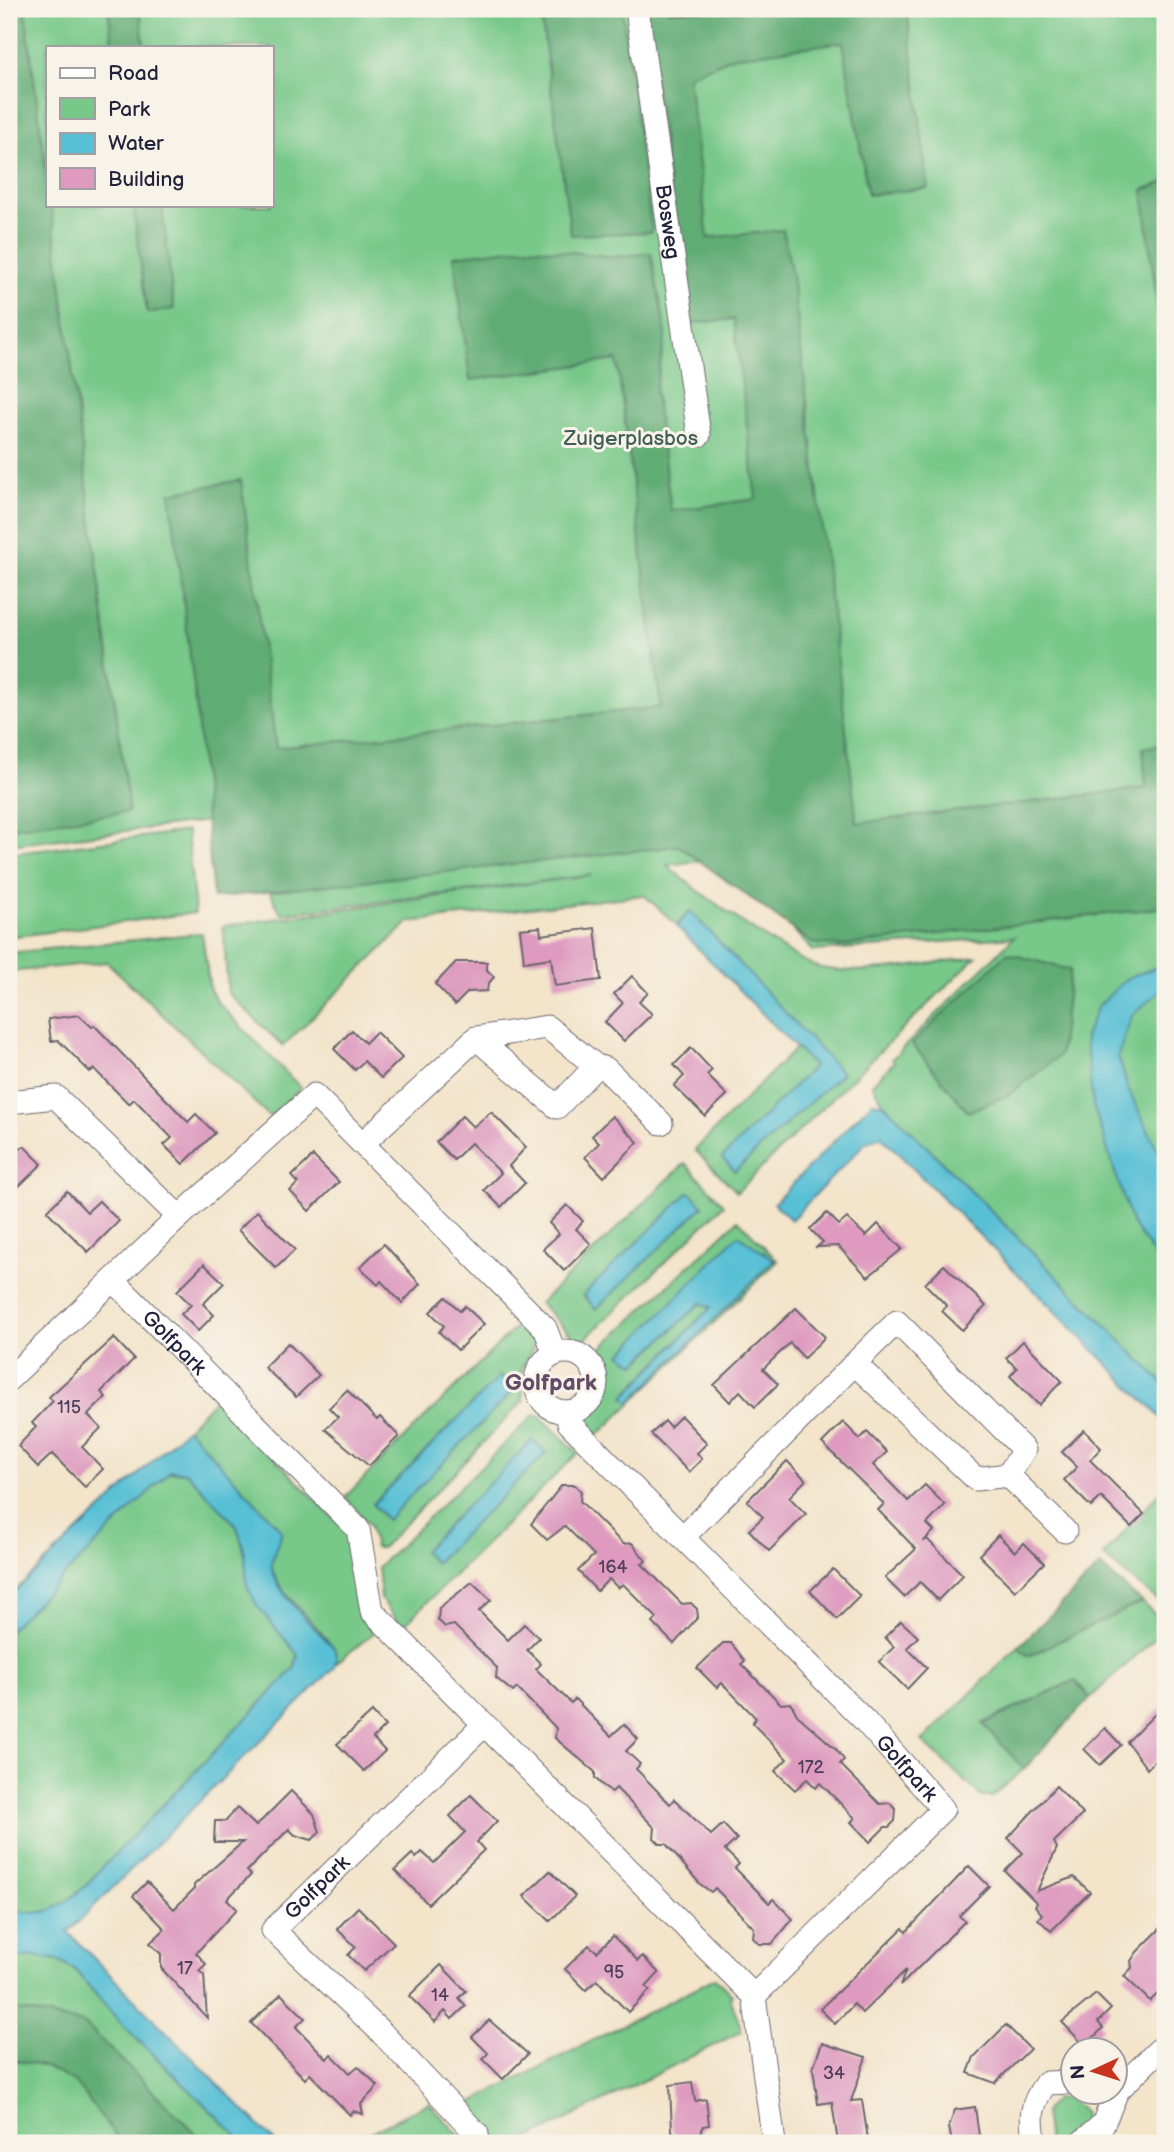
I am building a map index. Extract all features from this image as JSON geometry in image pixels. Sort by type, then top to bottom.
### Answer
[{"type":"street","name":"Bosweg","points":[[637,9],[699,435]]},
{"type":"street","points":[[363,1143],[475,1038],[547,1027],[596,1066],[606,1069],[661,1123]]},
{"type":"street","points":[[475,1038],[557,1107],[596,1066]]},
{"type":"street","points":[[9,1379],[178,1217],[314,1095],[545,1328],[555,1354],[577,1354],[586,1360],[595,1374],[594,1392],[585,1406],[568,1412]]},
{"type":"street","points":[[9,1102],[56,1097],[178,1217]]},
{"type":"street","name":"Golfpark","points":[[114,1281],[358,1529],[372,1611],[754,1996],[943,1809],[864,1720],[569,1423],[568,1412],[555,1410],[544,1403],[536,1385],[540,1366],[555,1354]]},
{"type":"street","points":[[684,1536],[897,1322],[1024,1450],[1008,1475]]},
{"type":"street","points":[[855,1364],[976,1479],[1008,1475]]},
{"type":"street","points":[[1008,1475],[1065,1531]]},
{"type":"street","name":"Golfpark","points":[[478,2143],[477,2134],[380,2031],[273,1930],[484,1726]]},
{"type":"street","points":[[754,1996],[774,2143]]},
{"type":"street","points":[[1128,2079],[1165,2044]]},
{"type":"street","points":[[1035,2143],[1030,2117],[1035,2098],[1046,2083],[1058,2083]]},
{"type":"street","points":[[1081,2143],[1103,2124],[1110,2106]]},
{"type":"green space","name":"Zuigerplasbos","points":[[9,9],[1165,9],[1165,1385],[884,1104],[872,1084],[894,1062],[892,1059],[1014,937],[813,951],[725,858],[667,865],[697,890],[767,939],[808,963],[822,968],[877,970],[976,957],[737,1192],[695,1150],[796,1048],[814,1066],[723,1158],[735,1171],[841,1073],[690,911],[677,925],[644,895],[409,922],[283,1046],[228,993],[223,926],[592,875],[281,914],[234,818],[9,845]]},
{"type":"green space","points":[[9,9],[25,9],[46,171],[46,206],[51,206],[129,812],[9,828]]},
{"type":"green space","points":[[108,9],[140,9],[144,46],[113,46]]},
{"type":"green space","points":[[540,9],[622,9],[652,232],[571,235]]},
{"type":"green space","points":[[645,9],[907,9],[928,188],[868,195],[843,42],[732,57],[688,76],[708,238],[783,230],[792,275],[857,823],[1146,788],[1143,748],[1165,744],[1165,907],[840,946],[812,943],[679,846],[213,898],[196,704],[170,493],[241,480],[276,748],[661,707],[617,360],[470,380],[454,256],[527,247],[614,257],[651,253],[666,333],[655,392],[671,511],[756,499],[734,319],[688,324]]},
{"type":"green space","points":[[1165,182],[1165,320],[1159,321],[1143,190]]},
{"type":"green space","points":[[133,206],[162,206],[174,309],[147,313]]},
{"type":"green space","points":[[187,831],[195,913],[9,937],[9,854]]},
{"type":"green space","points":[[202,933],[210,990],[219,1004],[301,1088],[270,1117],[107,962],[9,972],[9,953]]},
{"type":"green space","points":[[1007,953],[1070,970],[1060,1055],[1010,1094],[968,1112],[912,1044]]},
{"type":"green space","points":[[685,1163],[724,1205],[580,1344],[540,1303]],"holes":[[[689,1193],[703,1206],[596,1309],[583,1296]]]},
{"type":"green space","points":[[738,1220],[778,1261],[597,1436],[583,1421],[603,1390],[603,1374],[596,1353]],"holes":[[[738,1236],[773,1261],[624,1396],[711,1307],[701,1303],[636,1364],[621,1354]]]},
{"type":"green space","points":[[517,1326],[535,1344],[522,1369],[523,1401],[382,1548],[375,1548],[369,1525],[345,1497]],"holes":[[[500,1376],[514,1390],[386,1519],[373,1504]]]},
{"type":"green space","points":[[216,1398],[347,1532],[360,1618],[374,1633],[336,1663],[335,1653],[329,1642],[285,1593],[272,1568],[273,1555],[282,1531],[187,1428]]},
{"type":"green space","points":[[534,1415],[539,1415],[578,1453],[402,1627],[381,1599],[378,1567]],"holes":[[[532,1441],[546,1453],[435,1563],[423,1551]]]},
{"type":"green space","points":[[160,1456],[169,1472],[186,1472],[237,1526],[245,1554],[247,1586],[298,1655],[294,1669],[81,1890],[56,1908],[40,1913],[9,1908],[9,1596]]},
{"type":"green space","points":[[1165,1486],[1165,1606],[1103,1556]]},
{"type":"green space","points":[[1100,1566],[1142,1602],[1028,1656],[1018,1647]]},
{"type":"green space","points":[[1142,1602],[1165,1624],[1165,1629],[1090,1698],[1075,1680],[983,1723],[1024,1769],[992,1797],[982,1797],[922,1741],[1018,1647],[1029,1655]]},
{"type":"green space","points":[[1075,1680],[1090,1698],[1024,1769],[983,1724]]},
{"type":"green space","points":[[34,1956],[58,1960],[74,1969],[119,2021],[244,2143],[9,2143],[9,1959]]},
{"type":"green space","points":[[715,1978],[732,1995],[730,1997],[742,2031],[520,2143],[485,2143],[478,2122],[466,2105]]},
{"type":"green space","points":[[9,2008],[84,2023],[205,2143],[122,2143],[74,2082],[46,2067],[9,2059]]},
{"type":"green space","points":[[1058,2099],[1058,2106],[1078,2106],[1083,2110],[1086,2129],[1071,2143],[1048,2143],[1044,2112]]},
{"type":"green space","points":[[429,2103],[466,2143],[348,2143]]},
{"type":"water","points":[[690,911],[842,1073],[735,1171],[722,1158],[814,1066],[677,927]]},
{"type":"water","points":[[1165,964],[1165,987],[1132,1015],[1118,1056],[1129,1091],[1165,1165],[1165,1270],[1132,1224],[1093,1105],[1085,1037],[1098,1006],[1127,978]]},
{"type":"water","points":[[872,1102],[884,1104],[1165,1385],[1165,1422],[881,1136],[865,1143],[791,1220],[774,1203]]},
{"type":"water","points":[[689,1192],[703,1206],[596,1309],[583,1295]]},
{"type":"water","points":[[738,1235],[774,1260],[630,1402],[624,1397],[711,1307],[701,1303],[635,1364],[621,1354]]},
{"type":"water","points":[[500,1376],[514,1390],[387,1520],[373,1504]]},
{"type":"water","points":[[187,1428],[282,1531],[272,1560],[276,1579],[298,1611],[334,1648],[337,1658],[334,1668],[68,1932],[276,2143],[244,2143],[119,2021],[74,1969],[58,1960],[34,1956],[9,1959],[9,1908],[30,1913],[48,1911],[81,1890],[294,1669],[298,1655],[257,1606],[247,1586],[245,1554],[237,1526],[186,1472],[171,1470],[9,1630],[9,1597]]},
{"type":"water","points":[[532,1440],[546,1453],[435,1563],[423,1551]]},
{"type":"building","points":[[540,927],[541,935],[595,928],[601,980],[555,986],[551,958],[524,962],[520,929]]},
{"type":"building","points":[[456,962],[487,962],[487,970],[494,977],[488,984],[487,991],[468,992],[455,1005],[435,984]]},
{"type":"building","points":[[632,976],[648,993],[639,1002],[652,1014],[624,1041],[605,1022],[623,1003],[614,994]]},
{"type":"building","points":[[79,1015],[92,1027],[94,1025],[188,1122],[196,1114],[215,1133],[183,1164],[164,1145],[172,1138],[134,1099],[129,1104],[94,1069],[90,1072],[58,1040],[51,1041],[48,1019]]},
{"type":"building","points":[[352,1030],[365,1043],[376,1032],[402,1058],[381,1078],[364,1061],[355,1070],[334,1049]]},
{"type":"building","points":[[691,1048],[712,1070],[707,1075],[727,1095],[705,1116],[674,1086],[684,1076],[674,1065]]},
{"type":"building","points":[[491,1112],[526,1147],[509,1166],[525,1183],[501,1207],[484,1190],[501,1173],[471,1143],[454,1160],[436,1142],[462,1116],[473,1127]]},
{"type":"building","points":[[612,1116],[638,1142],[604,1177],[585,1157],[599,1143],[592,1136]]},
{"type":"building","points":[[9,1142],[18,1151],[24,1146],[42,1164],[18,1187],[9,1178]]},
{"type":"building","points":[[313,1156],[339,1182],[309,1211],[290,1191],[298,1183],[292,1176]]},
{"type":"building","points":[[67,1191],[87,1212],[99,1201],[119,1221],[88,1252],[47,1211]]},
{"type":"building","points":[[567,1205],[583,1221],[576,1229],[591,1244],[564,1271],[543,1249],[559,1234],[549,1223]]},
{"type":"building","points":[[257,1211],[295,1250],[276,1268],[238,1230]]},
{"type":"building","points":[[827,1213],[839,1225],[847,1218],[866,1236],[878,1224],[902,1249],[868,1277],[838,1246],[817,1247],[823,1242],[810,1229]]},
{"type":"building","points":[[384,1244],[420,1284],[402,1303],[381,1281],[378,1285],[360,1267]]},
{"type":"building","points":[[204,1264],[224,1283],[203,1304],[214,1315],[198,1331],[181,1314],[191,1305],[177,1291]]},
{"type":"building","points":[[944,1265],[986,1306],[962,1330],[942,1311],[947,1306],[925,1284]]},
{"type":"building","points":[[446,1297],[460,1311],[465,1306],[484,1324],[458,1350],[439,1332],[444,1326],[430,1312]]},
{"type":"building","points":[[796,1308],[825,1337],[804,1358],[790,1343],[763,1369],[778,1384],[755,1407],[740,1391],[730,1402],[714,1385]]},
{"type":"building","points":[[114,1338],[134,1359],[101,1392],[106,1397],[88,1415],[101,1428],[82,1447],[103,1469],[85,1487],[52,1454],[38,1467],[18,1446],[36,1427],[32,1423],[53,1401],[49,1397]]},
{"type":"building","points":[[1023,1341],[1062,1381],[1039,1405],[1010,1376],[1017,1368],[1006,1358]]},
{"type":"building","points":[[288,1343],[319,1375],[296,1397],[264,1367]]},
{"type":"building","points":[[347,1390],[377,1420],[380,1417],[399,1436],[369,1466],[325,1429],[338,1417],[329,1408]]},
{"type":"building","points":[[681,1416],[707,1443],[697,1453],[702,1459],[689,1472],[651,1434],[665,1421],[670,1427]]},
{"type":"building","points":[[843,1422],[860,1439],[867,1432],[887,1452],[873,1465],[908,1501],[925,1485],[945,1505],[927,1524],[934,1531],[923,1542],[927,1539],[963,1575],[938,1600],[920,1582],[904,1597],[885,1578],[916,1549],[878,1510],[884,1504],[822,1443]]},
{"type":"building","points":[[1084,1430],[1101,1448],[1090,1460],[1144,1514],[1131,1527],[1101,1497],[1091,1507],[1064,1480],[1077,1467],[1062,1452]]},
{"type":"building","points":[[787,1461],[806,1480],[789,1497],[806,1514],[769,1551],[749,1530],[763,1517],[747,1501]]},
{"type":"building","points":[[562,1485],[575,1485],[581,1491],[580,1501],[623,1544],[632,1543],[646,1561],[642,1564],[682,1604],[691,1603],[697,1609],[698,1617],[674,1644],[653,1623],[657,1618],[623,1584],[618,1588],[609,1579],[597,1591],[578,1571],[594,1555],[565,1526],[547,1540],[531,1524]]},
{"type":"building","points":[[998,1535],[1015,1552],[1024,1543],[1044,1563],[1015,1591],[979,1555]]},
{"type":"building","points":[[833,1569],[860,1596],[837,1619],[810,1591]]},
{"type":"building","points":[[472,1582],[491,1600],[479,1611],[508,1640],[524,1624],[539,1638],[527,1650],[541,1664],[536,1669],[571,1703],[575,1699],[611,1736],[624,1724],[638,1739],[626,1751],[640,1764],[636,1769],[670,1804],[674,1799],[711,1835],[723,1824],[737,1839],[725,1850],[739,1864],[735,1868],[769,1903],[773,1899],[793,1919],[772,1944],[759,1944],[753,1938],[754,1928],[715,1888],[711,1892],[700,1884],[666,1844],[660,1844],[654,1838],[655,1828],[616,1788],[612,1792],[601,1784],[595,1778],[595,1772],[555,1738],[556,1728],[517,1688],[513,1692],[496,1678],[497,1668],[454,1625],[445,1627],[438,1620],[439,1608]]},
{"type":"building","points":[[901,1621],[918,1637],[907,1648],[927,1668],[907,1689],[879,1662],[894,1647],[885,1637]]},
{"type":"building","points":[[723,1643],[731,1643],[745,1661],[741,1664],[781,1704],[791,1703],[797,1715],[836,1749],[844,1760],[840,1764],[880,1804],[890,1803],[896,1809],[895,1821],[889,1827],[885,1827],[870,1842],[851,1822],[855,1818],[820,1783],[816,1788],[807,1779],[795,1790],[775,1771],[787,1759],[752,1723],[756,1718],[722,1683],[717,1688],[697,1668]]},
{"type":"building","points":[[1165,1704],[1165,1750],[1147,1769],[1127,1742]]},
{"type":"building","points":[[372,1712],[385,1726],[373,1738],[385,1751],[364,1771],[337,1744]]},
{"type":"building","points":[[1105,1728],[1121,1745],[1100,1765],[1084,1749]]},
{"type":"building","points":[[1056,1786],[1083,1814],[1054,1842],[1057,1848],[1037,1891],[1074,1877],[1090,1892],[1051,1931],[1038,1919],[1042,1914],[1035,1906],[1037,1903],[1005,1871],[1023,1853],[1008,1838]]},
{"type":"building","points":[[291,1791],[314,1814],[320,1832],[312,1840],[295,1835],[289,1829],[247,1871],[251,1875],[227,1899],[237,1909],[196,1953],[206,1964],[199,1971],[204,1975],[207,2018],[161,1968],[161,1954],[150,1943],[165,1929],[133,1896],[147,1882],[174,1909],[194,1889],[194,1885],[243,1842],[214,1842],[215,1821],[226,1821],[237,1808],[256,1826]]},
{"type":"building","points":[[471,1795],[497,1821],[477,1842],[484,1850],[428,1904],[395,1870],[412,1854],[416,1858],[422,1852],[434,1863],[465,1832],[450,1816]]},
{"type":"building","points":[[969,1866],[989,1886],[959,1916],[965,1921],[900,1986],[906,1970],[862,2013],[854,2004],[835,2024],[820,2009],[903,1928],[906,1932]]},
{"type":"building","points":[[550,1871],[575,1896],[550,1921],[524,1896]]},
{"type":"building","points":[[358,1907],[394,1943],[364,1971],[348,1955],[356,1947],[337,1929]]},
{"type":"building","points":[[1165,1924],[1165,1987],[1150,2001],[1124,1976],[1132,1968],[1131,1961],[1137,1952]]},
{"type":"building","points":[[613,1936],[638,1961],[642,1956],[659,1973],[646,1987],[650,1990],[628,2012],[597,1980],[586,1990],[565,1969],[589,1945],[597,1952]]},
{"type":"building","points":[[441,1965],[466,1991],[459,1998],[466,2006],[452,2019],[445,2011],[435,2022],[409,1996]]},
{"type":"building","points":[[281,1994],[305,2018],[296,2027],[327,2059],[331,2054],[350,2073],[358,2066],[378,2086],[361,2104],[363,2114],[353,2111],[350,2115],[310,2074],[305,2079],[251,2023]]},
{"type":"building","points":[[1096,1994],[1111,2009],[1098,2022],[1103,2028],[1095,2036],[1075,2036],[1062,2022]]},
{"type":"building","points":[[489,2020],[528,2054],[503,2079],[483,2059],[488,2053],[472,2037]]},
{"type":"building","points":[[1006,2025],[1030,2049],[995,2083],[968,2073],[974,2057]]},
{"type":"building","points":[[822,2043],[866,2057],[851,2101],[862,2100],[868,2139],[858,2140],[858,2143],[838,2143],[832,2102],[818,2104],[813,2068]]},
{"type":"building","points":[[692,2082],[695,2101],[706,2099],[709,2125],[704,2126],[697,2139],[681,2141],[672,2131],[670,2085]]},
{"type":"building","points":[[975,2107],[980,2143],[952,2143],[949,2127],[955,2110]]},
{"type":"district","name":"Golfpark","points":[[551,1383]]}]
